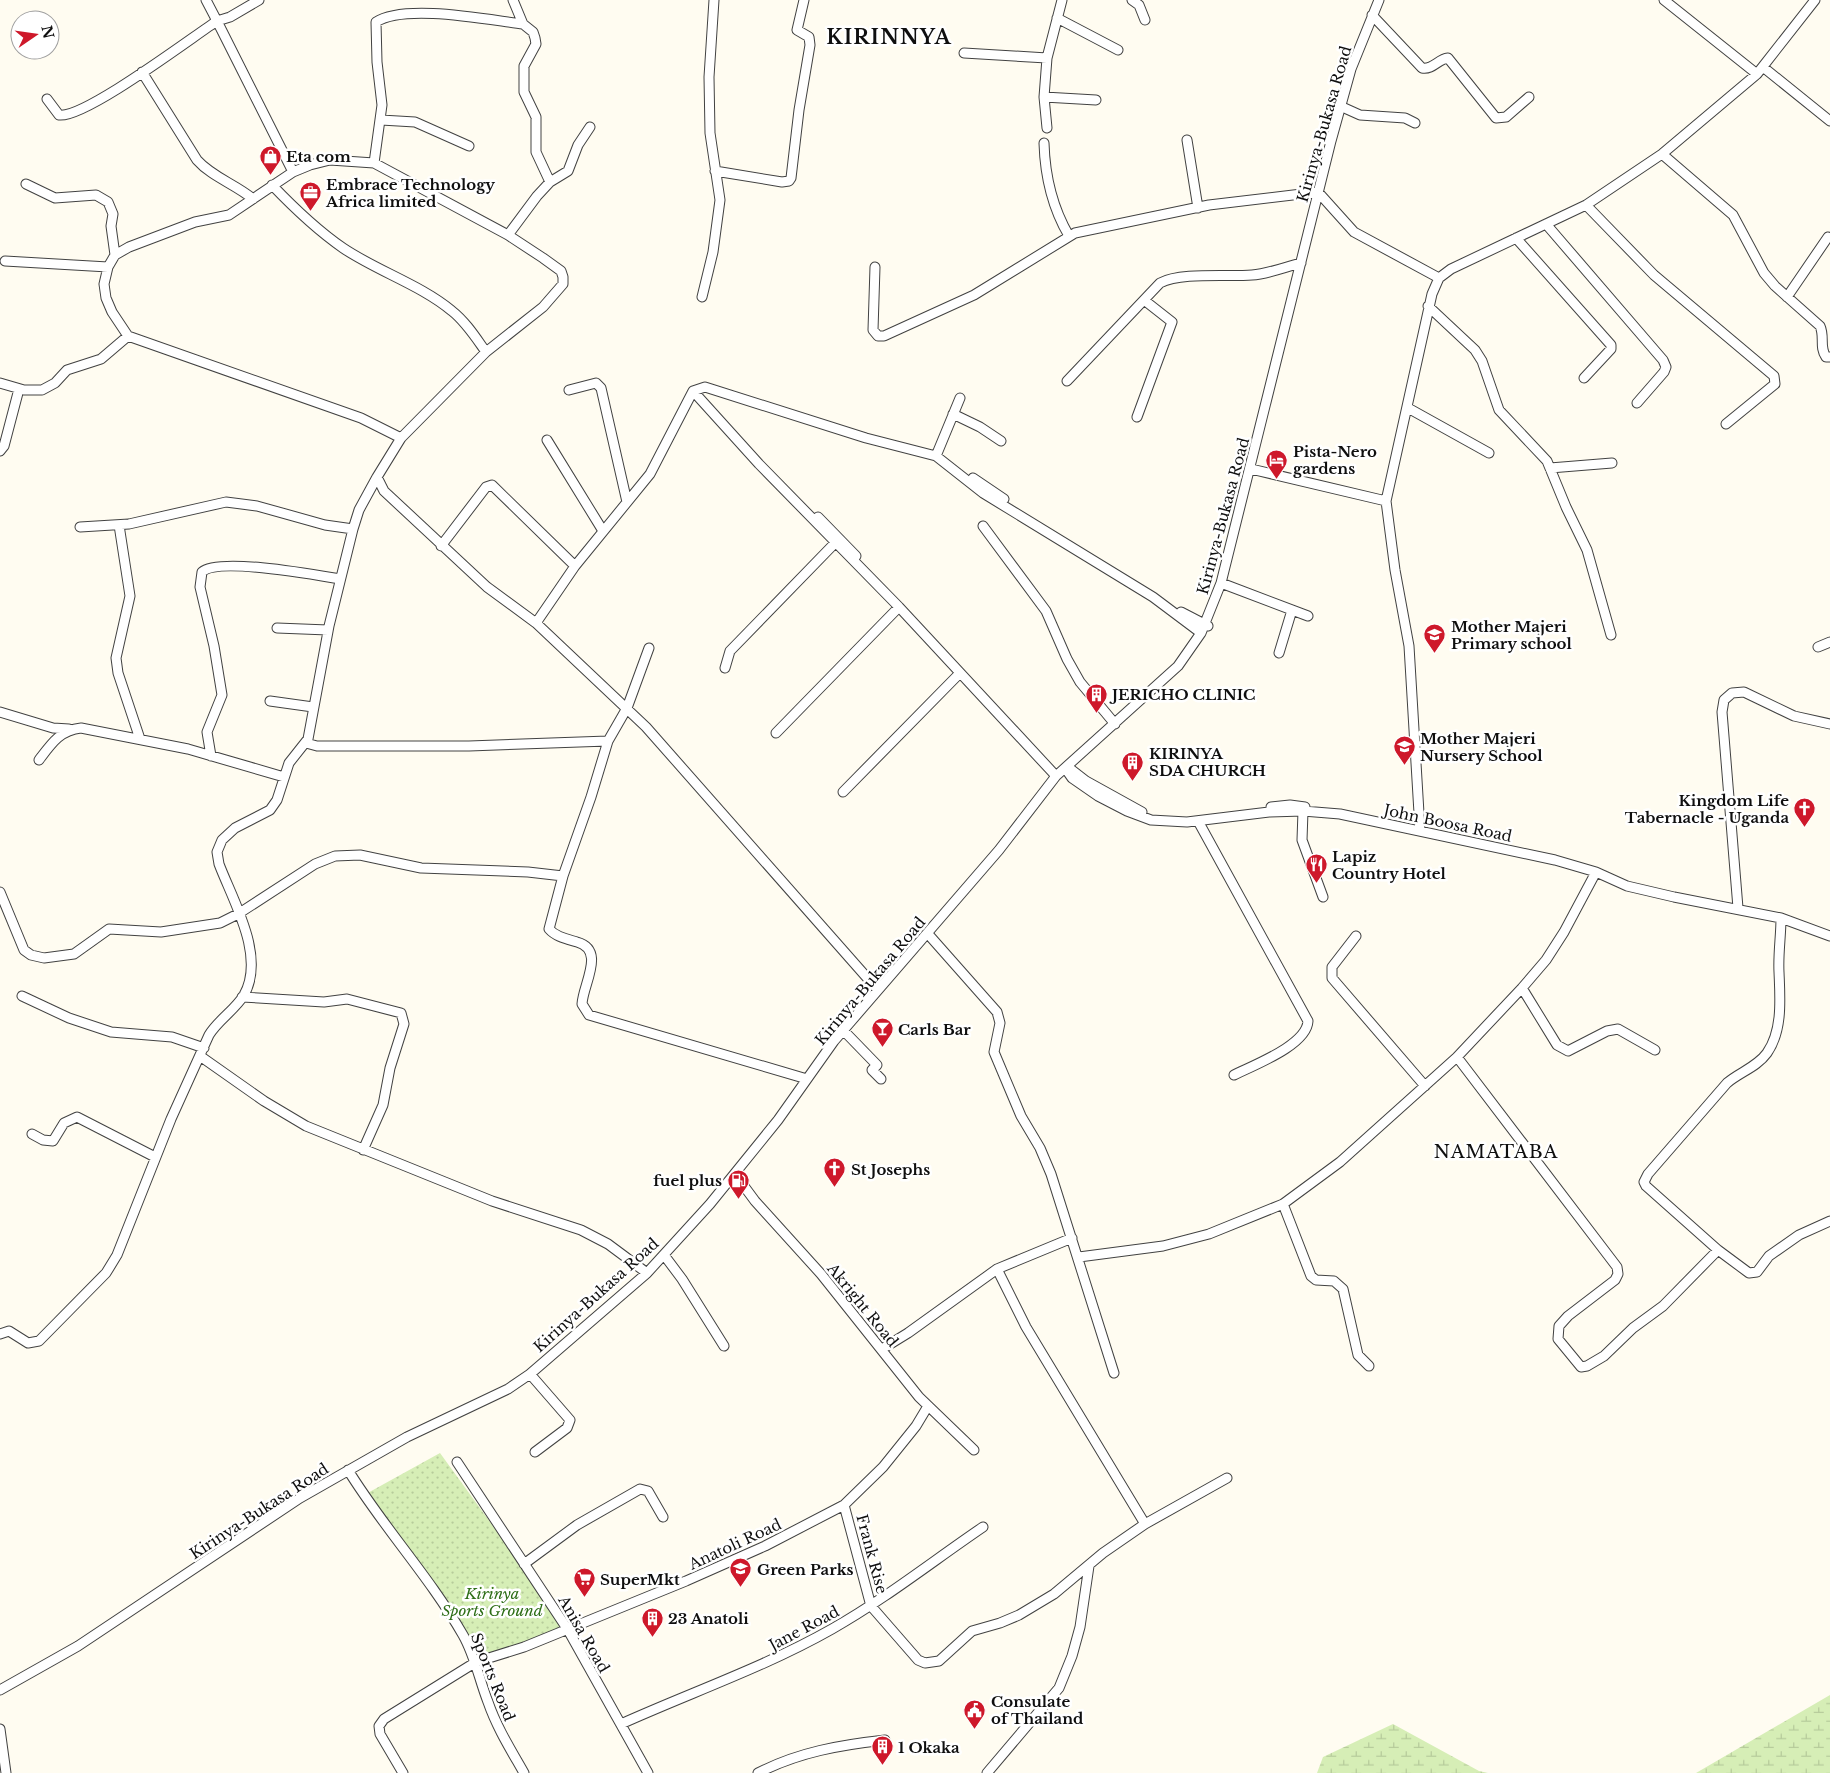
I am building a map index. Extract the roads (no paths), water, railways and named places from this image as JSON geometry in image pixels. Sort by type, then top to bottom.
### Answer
[{"type":"street","points":[[206,0],[218,20],[293,172]]},
{"type":"street","points":[[47,99],[58,115],[65,116],[100,98],[142,72],[218,20],[230,17],[259,0]]},
{"type":"street","points":[[513,0],[523,24],[533,32],[536,44],[524,66],[524,92],[536,117],[536,152],[550,182]]},
{"type":"street","points":[[702,297],[713,252],[720,200],[710,133],[709,77],[714,0]]},
{"type":"street","points":[[715,171],[782,182],[787,182],[791,178],[799,110],[810,45],[809,38],[797,30],[804,0]]},
{"type":"street","points":[[1047,128],[1044,97],[1047,58],[1062,0]]},
{"type":"street","points":[[1132,0],[1139,5],[1145,20]]},
{"type":"street","name":"Kirinya-Bukasa Road","points":[[0,1690],[25,1678],[78,1646],[300,1498],[408,1437],[496,1396],[530,1374],[647,1273],[735,1174],[843,1030],[877,989],[928,934],[999,850],[1062,771],[1178,666],[1204,629],[1221,583],[1251,469],[1340,106],[1379,0]]},
{"type":"street","points":[[1664,0],[1830,121]]},
{"type":"street","points":[[1420,830],[1409,646],[1395,570],[1386,501],[1408,408],[1428,306],[1439,278],[1450,270],[1586,205],[1662,154],[1760,71],[1815,0]]},
{"type":"street","points":[[374,163],[382,90],[377,62],[375,26],[379,20],[398,16],[453,14],[523,24]]},
{"type":"street","points":[[1372,15],[1422,68],[1431,68],[1441,60],[1448,58],[1496,118],[1506,117],[1529,97]]},
{"type":"street","points":[[1057,18],[1118,50]]},
{"type":"street","points":[[964,53],[1047,58]]},
{"type":"street","points":[[142,72],[197,160],[204,168],[240,187],[254,199]]},
{"type":"street","points":[[1044,97],[1096,100]]},
{"type":"street","points":[[1340,106],[1360,115],[1405,118],[1415,123]]},
{"type":"street","points":[[380,120],[423,124],[469,146]]},
{"type":"street","points":[[508,235],[550,182],[564,174],[570,167],[578,145],[590,127]]},
{"type":"street","points":[[1187,140],[1198,208]]},
{"type":"street","points":[[1044,143],[1047,180],[1060,222],[1069,236]]},
{"type":"street","points":[[1662,154],[1734,215],[1764,273],[1787,297],[1820,326],[1822,331],[1822,351],[1826,357],[1830,357]]},
{"type":"street","points":[[0,1334],[9,1331],[28,1343],[39,1341],[106,1272],[126,1236],[156,1157],[202,1052],[216,1025],[242,997],[248,985],[252,959],[251,944],[219,864],[217,852],[222,840],[235,828],[270,810],[276,800],[289,763],[306,743],[328,630],[353,529],[359,510],[376,477],[401,438],[486,352],[531,318],[563,284],[561,271],[508,235],[374,163],[330,160],[293,172],[228,215],[195,222],[129,247],[116,255],[108,267],[104,284],[106,298],[112,312],[128,336],[361,418],[401,438]]},
{"type":"street","points":[[26,184],[55,198],[96,195],[108,202],[113,214],[111,226],[116,255]]},
{"type":"street","points":[[272,185],[311,223],[343,248],[452,311],[471,331],[486,352]]},
{"type":"street","points":[[875,267],[873,330],[878,336],[884,336],[974,295],[1069,236],[1083,230],[1198,208],[1318,192],[1354,232],[1439,278]]},
{"type":"street","points":[[1586,205],[1654,275],[1774,376],[1775,384],[1726,424]]},
{"type":"street","points":[[1546,224],[1663,360],[1666,367],[1664,372],[1637,403]]},
{"type":"street","points":[[1787,297],[1828,237]]},
{"type":"street","points":[[1516,238],[1611,345],[1611,349],[1584,378]]},
{"type":"street","points":[[5,261],[108,267]]},
{"type":"street","points":[[1067,380],[1160,283],[1168,280],[1254,275],[1301,263]]},
{"type":"street","points":[[1137,417],[1172,322],[1144,300]]},
{"type":"street","points":[[1428,306],[1474,350],[1482,361],[1499,410],[1542,454],[1550,468],[1566,508],[1587,550],[1611,635]]},
{"type":"street","points":[[0,383],[19,389],[35,391],[49,388],[67,370],[101,359],[128,336]]},
{"type":"street","points":[[569,390],[596,382],[601,388],[627,502]]},
{"type":"street","points":[[536,623],[575,566],[650,474],[693,391],[705,387],[848,433],[936,456],[983,493],[1204,629]]},
{"type":"street","points":[[0,451],[4,446],[19,389]]},
{"type":"street","points":[[693,391],[759,464],[899,607],[960,673],[1062,771]]},
{"type":"street","points":[[936,456],[960,398]]},
{"type":"street","points":[[1408,408],[1489,453]]},
{"type":"street","points":[[953,414],[980,426],[1001,441]]},
{"type":"street","points":[[547,440],[603,531]]},
{"type":"street","points":[[945,456],[973,478],[1026,514],[1204,629]]},
{"type":"street","points":[[1550,468],[1612,463]]},
{"type":"street","points":[[1251,469],[1386,501]]},
{"type":"street","points":[[376,477],[384,491],[441,546],[487,588],[536,623],[627,708],[768,862],[877,989]]},
{"type":"street","points":[[441,546],[486,487],[492,485],[575,566]]},
{"type":"street","points":[[80,527],[119,525],[166,517],[210,504],[226,502],[258,506],[325,525],[353,529]]},
{"type":"street","points":[[818,517],[1062,771]]},
{"type":"street","points":[[119,525],[130,596],[116,658],[118,674],[140,739]]},
{"type":"street","points":[[983,526],[1046,611],[1076,677],[1115,724]]},
{"type":"street","points":[[725,668],[730,651],[835,543]]},
{"type":"street","points":[[210,756],[207,732],[222,695],[214,646],[200,587],[202,572],[209,567],[217,566],[259,566],[340,579]]},
{"type":"street","points":[[1221,583],[1308,616]]},
{"type":"street","points":[[776,733],[899,607]]},
{"type":"street","points":[[1279,653],[1292,610]]},
{"type":"street","points":[[277,628],[328,630]]},
{"type":"street","points":[[1818,647],[1830,642]]},
{"type":"street","points":[[649,648],[627,708],[608,741],[548,926],[552,933],[584,944],[589,949],[592,962],[582,1004],[589,1015],[807,1080]]},
{"type":"street","points":[[843,792],[960,673]]},
{"type":"street","points":[[1738,908],[1722,712],[1724,700],[1732,693],[1744,692],[1794,716],[1830,724]]},
{"type":"street","points":[[270,701],[313,707]]},
{"type":"street","points":[[0,712],[52,728],[92,729],[140,739],[284,777]]},
{"type":"street","points":[[39,760],[55,740],[69,729]]},
{"type":"street","points":[[306,743],[318,746],[469,746],[529,742],[608,741]]},
{"type":"street","name":"John Boosa Road","points":[[1062,771],[1085,787],[1127,811],[1152,820],[1169,822],[1198,821],[1260,813],[1303,811],[1340,814],[1555,860],[1596,872],[1627,886],[1674,898],[1738,908],[1782,918],[1830,936]]},
{"type":"street","name":"John Boosa Road","points":[[1062,771],[1086,781],[1147,814],[1168,818],[1193,818],[1290,805],[1364,815],[1476,838]]},
{"type":"street","points":[[1303,811],[1302,840],[1323,897]]},
{"type":"street","points":[[1198,821],[1308,1020],[1306,1029],[1299,1039],[1279,1052],[1234,1075]]},
{"type":"street","points":[[0,892],[24,950],[30,956],[44,958],[74,954],[109,929],[161,932],[214,925],[238,914],[326,858],[348,855],[421,868],[528,872],[563,876]]},
{"type":"street","points":[[1079,1257],[1164,1246],[1209,1234],[1283,1204],[1340,1162],[1457,1057],[1522,988],[1546,960],[1564,932],[1596,872]]},
{"type":"street","points":[[1782,918],[1779,971],[1780,1007],[1773,1040],[1767,1053],[1757,1064],[1739,1073],[1727,1083],[1645,1178],[1646,1186],[1748,1274],[1753,1274],[1769,1256],[1799,1235],[1830,1221]]},
{"type":"street","points":[[928,934],[996,1012],[1000,1023],[994,1052],[1021,1116],[1040,1148],[1051,1174],[1079,1257],[1114,1373]]},
{"type":"street","points":[[1356,936],[1332,967],[1332,978],[1425,1086]]},
{"type":"street","points":[[1522,988],[1557,1046],[1568,1050],[1607,1031],[1618,1029],[1655,1050]]},
{"type":"street","points":[[22,996],[69,1018],[111,1032],[172,1037],[202,1052],[264,1101],[306,1126],[492,1201],[581,1230],[608,1244],[647,1273]]},
{"type":"street","points":[[242,997],[324,1002],[347,999],[401,1013],[404,1024],[392,1062],[383,1105],[363,1150]]},
{"type":"street","points":[[843,1030],[877,1065],[872,1070],[881,1079]]},
{"type":"street","points":[[1457,1057],[1617,1267],[1618,1274],[1614,1280],[1568,1316],[1557,1331],[1558,1339],[1581,1367],[1587,1366],[1604,1356],[1633,1328],[1663,1306],[1718,1250]]},
{"type":"street","points":[[32,1134],[43,1140],[54,1141],[64,1123],[77,1117],[156,1157]]},
{"type":"street","name":"Akright Road","points":[[735,1174],[755,1201],[821,1274],[928,1406],[946,1420],[974,1450]]},
{"type":"street","points":[[1283,1204],[1311,1276],[1316,1280],[1334,1281],[1343,1289],[1358,1356],[1369,1366]]},
{"type":"street","points":[[882,1349],[908,1333],[997,1269],[1072,1238]]},
{"type":"street","points":[[664,1255],[682,1279],[724,1346]]},
{"type":"street","points":[[997,1269],[1026,1327],[1145,1524]]},
{"type":"street","points":[[530,1374],[570,1420],[567,1428],[535,1452]]},
{"type":"street","name":"Anatoli Road","points":[[403,1773],[380,1734],[379,1726],[384,1718],[476,1662],[568,1630],[720,1567],[844,1505],[883,1468],[916,1426],[928,1406]]},
{"type":"street","name":"Anisa Road","points":[[457,1462],[568,1630],[648,1773]]},
{"type":"street","name":"Sports Road","points":[[348,1470],[368,1502],[398,1538],[464,1636],[476,1662],[494,1718],[524,1773]]},
{"type":"street","points":[[987,1773],[1059,1688],[1072,1656],[1080,1627],[1089,1566],[1145,1524],[1226,1478]]},
{"type":"street","points":[[524,1564],[577,1525],[640,1489],[648,1491],[663,1516]]},
{"type":"street","name":"Frank Rise","points":[[844,1505],[872,1606],[918,1660],[932,1663],[939,1661],[972,1631],[1000,1624],[1020,1615],[1054,1594],[1089,1566]]},
{"type":"street","name":"Jane Road","points":[[621,1724],[770,1662],[872,1606],[983,1527]]},
{"type":"street","points":[[0,1729],[6,1773]]},
{"type":"street","points":[[758,1773],[790,1758],[819,1749],[885,1740]]},
{"type":"place","name":"Eta com","points":[[270,175]]},
{"type":"place","name":"Embrace Technology Africa limited","points":[[310,212]]},
{"type":"place","name":"Pista-Nero gardens","points":[[1277,479]]},
{"type":"place","name":"Mother Majeri Primary school","points":[[1435,654]]},
{"type":"place","name":"JERICHO CLINIC","points":[[1096,713]]},
{"type":"place","name":"Mother Majeri Nursery School","points":[[1404,766]]},
{"type":"place","name":"KIRINYA SDA CHURCH","points":[[1133,781]]},
{"type":"place","name":"Kingdom Life Tabernacle - Uganda","points":[[1805,828]]},
{"type":"place","name":"Lapiz Country Hotel","points":[[1316,884]]},
{"type":"place","name":"Carls Bar","points":[[882,1048]]},
{"type":"place","name":"St Josephs","points":[[835,1188]]},
{"type":"place","name":"fuel plus","points":[[738,1199]]},
{"type":"place","name":"Green Parks","points":[[741,1588]]},
{"type":"place","name":"SuperMkt","points":[[584,1598]]},
{"type":"place","name":"23 Anatoli","points":[[652,1637]]},
{"type":"place","name":"Consulate of Thailand","points":[[975,1729]]},
{"type":"place","name":"1 Okaka","points":[[882,1766]]},
{"type":"district","name":"KIRINNYA","points":[[889,37]]},
{"type":"district","name":"NAMATABA","points":[[1496,1152]]},
{"type":"park label","name":"Kirinya Sports Ground","points":[[492,1602]]}]
